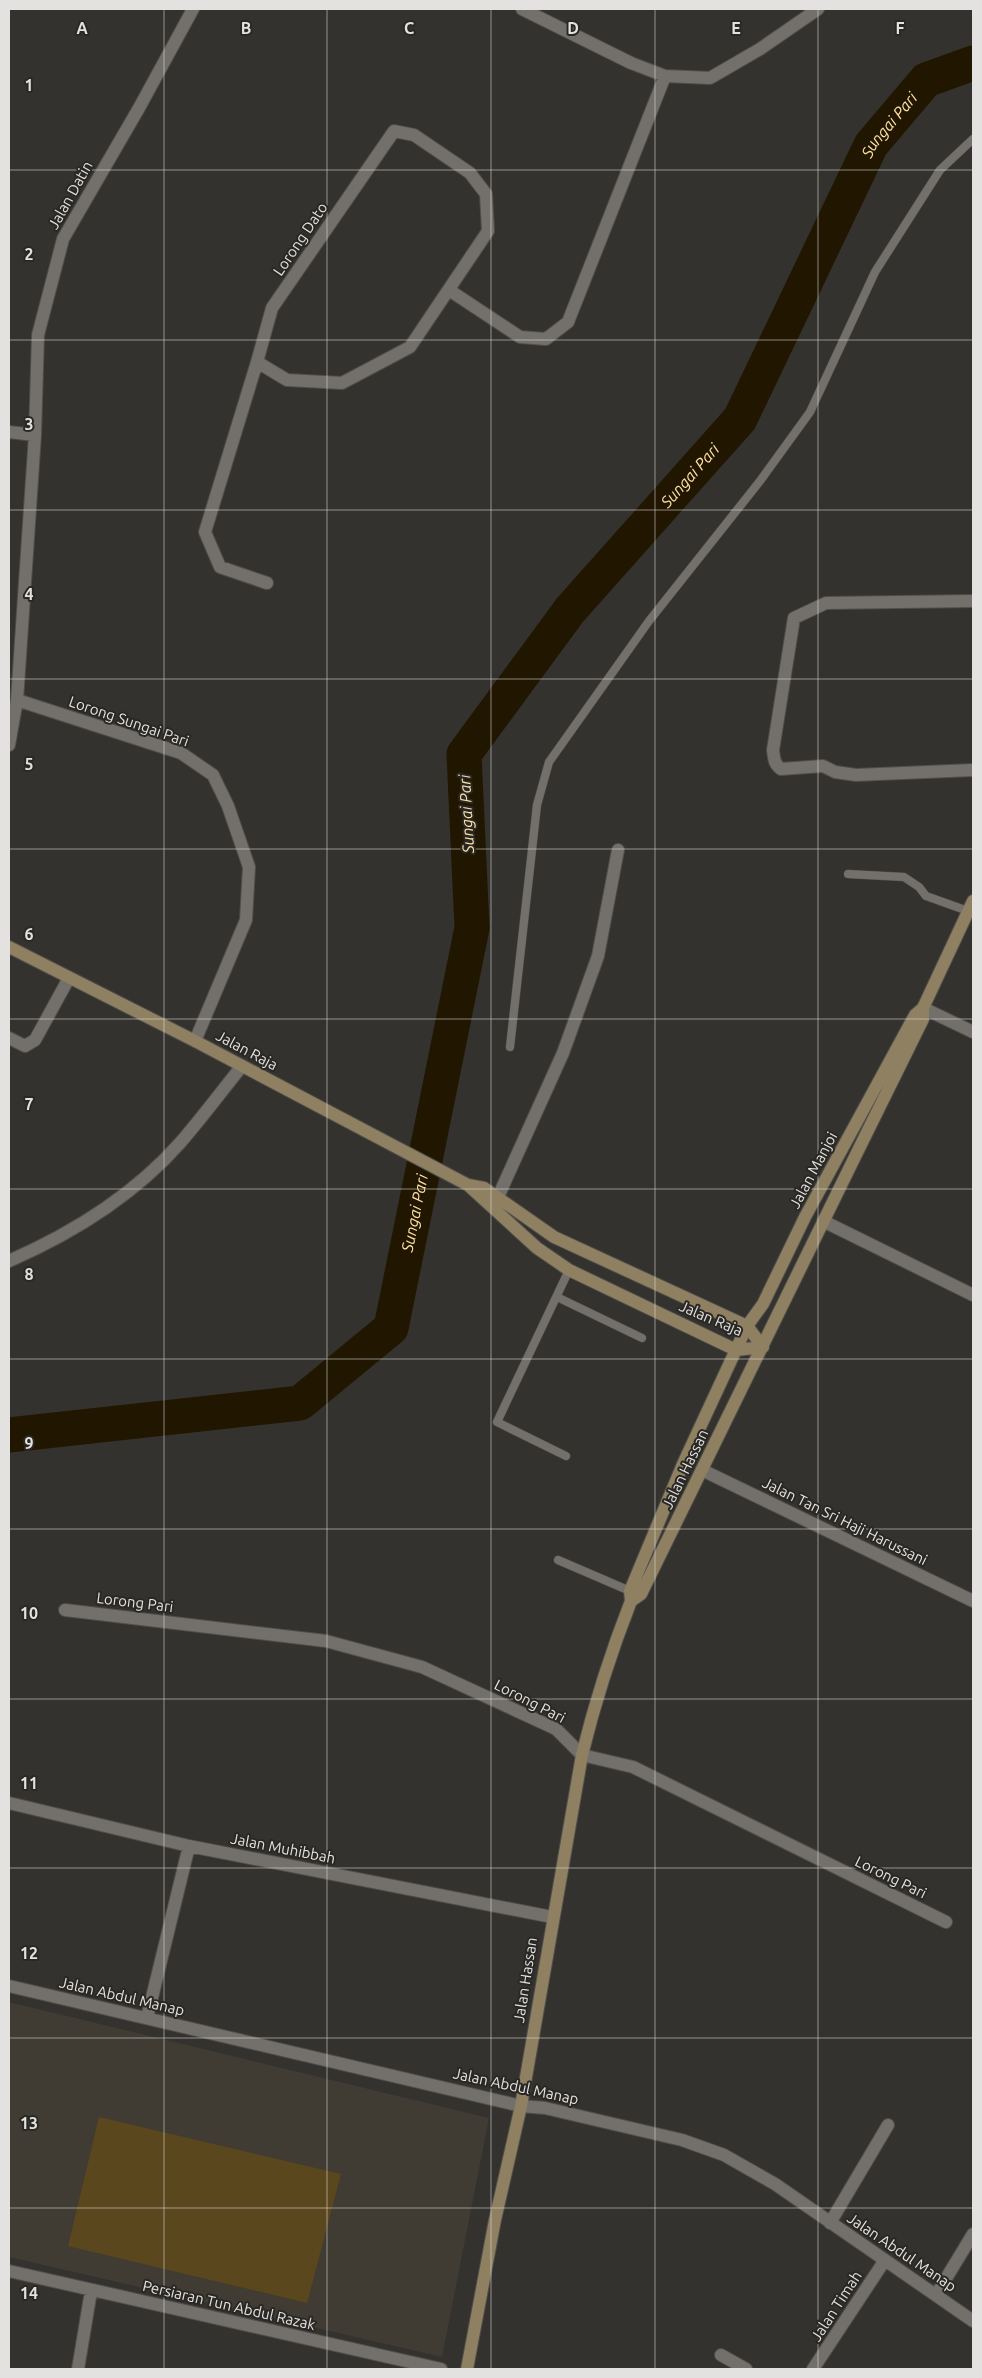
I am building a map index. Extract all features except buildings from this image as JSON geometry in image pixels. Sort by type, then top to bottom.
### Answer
[{"type":"street","name":"Jalan Datin","points":[[9,745],[17,700],[35,435],[38,335],[63,239],[139,108],[193,9]]},
{"type":"street","points":[[522,9],[631,63],[665,76],[710,78],[760,48],[818,9]]},
{"type":"street","points":[[449,290],[520,337],[546,339],[568,322],[665,76]]},
{"type":"street","name":"Lorong Dato","points":[[394,131],[414,135],[470,173],[486,194],[488,231],[449,290],[410,347],[342,384],[288,380],[257,362],[272,308],[394,131]]},
{"type":"street","points":[[257,362],[205,532],[220,567],[267,582]]},
{"type":"street","points":[[9,432],[35,435]]},
{"type":"street","points":[[973,601],[826,603],[794,618],[773,750],[774,760],[777,766],[781,768],[823,766],[835,772],[856,775],[973,770]]},
{"type":"street","name":"Lorong Sungai Pari","points":[[17,700],[181,753],[213,775],[228,806],[249,867],[246,920],[195,1041]]},
{"type":"street","points":[[498,1197],[563,1053],[598,956],[618,850]]},
{"type":"street","name":"Jalan Manjoi","points":[[736,1350],[748,1326],[763,1304],[805,1217],[915,1015],[923,1008],[971,906]]},
{"type":"street","name":"Jalan Raja","points":[[9,947],[195,1041],[468,1186],[538,1248],[569,1270],[736,1350],[762,1347],[748,1326],[554,1236],[484,1188],[468,1186]]},
{"type":"street","points":[[9,1038],[25,1046],[35,1040],[69,978]]},
{"type":"street","points":[[923,1008],[973,1032]]},
{"type":"street","name":"Jalan Manjoi","points":[[762,1347],[923,1019],[923,1008]]},
{"type":"street","points":[[9,1261],[71,1232],[102,1212],[135,1185],[179,1144],[242,1066]]},
{"type":"street","points":[[823,1221],[973,1295]]},
{"type":"street","name":"Jalan Hassan","points":[[631,1596],[641,1594],[762,1347]]},
{"type":"street","name":"Jalan Hassan","points":[[467,2369],[495,2220],[521,2106],[552,1917],[582,1755],[605,1671],[631,1596],[683,1464],[736,1350]]},
{"type":"street","points":[[683,1464],[702,1470]]},
{"type":"street","name":"Jalan Tan Sri Haji Harussani","points":[[702,1470],[973,1601]]},
{"type":"street","name":"Lorong Pari","points":[[65,1610],[326,1641],[422,1667],[556,1729],[582,1755],[633,1767],[946,1922]]},
{"type":"street","name":"Jalan Muhibbah","points":[[9,1803],[189,1846],[552,1917]]},
{"type":"street","points":[[147,2018],[189,1846]]},
{"type":"street","name":"Jalan Abdul Manap","points":[[9,1986],[521,2106],[545,2108],[682,2140],[724,2155],[775,2184],[973,2321]]},
{"type":"street","points":[[830,2223],[888,2125]]},
{"type":"street","points":[[936,2295],[973,2234]]},
{"type":"street","name":"Jalan Timah","points":[[813,2369],[885,2260]]},
{"type":"street","name":"Persiaran Tun Abdul Razak","points":[[9,2272],[441,2369]]},
{"type":"street","points":[[78,2369],[91,2291]]},
{"type":"street","points":[[721,2355],[746,2369]]},
{"type":"lane","points":[[510,1047],[537,805],[549,762],[648,620],[760,481],[810,412],[875,272],[940,170],[973,139]]},
{"type":"lane","points":[[848,874],[904,877],[919,887],[926,896],[971,906]]},
{"type":"lane","points":[[566,1456],[498,1422],[569,1270]]},
{"type":"lane","points":[[557,1296],[642,1338]]},
{"type":"lane","points":[[558,1560],[631,1596]]},
{"type":"shaded area","points":[[9,2002],[489,2118],[442,2357],[9,2257]]},
{"type":"shaded area","points":[[99,2117],[341,2174],[307,2303],[68,2246]]},
{"type":"waterway","name":"Sungai Pari","points":[[9,1435],[300,1403],[391,1328],[472,928],[464,754],[570,610],[740,419],[871,145],[926,80],[973,63]]}]
